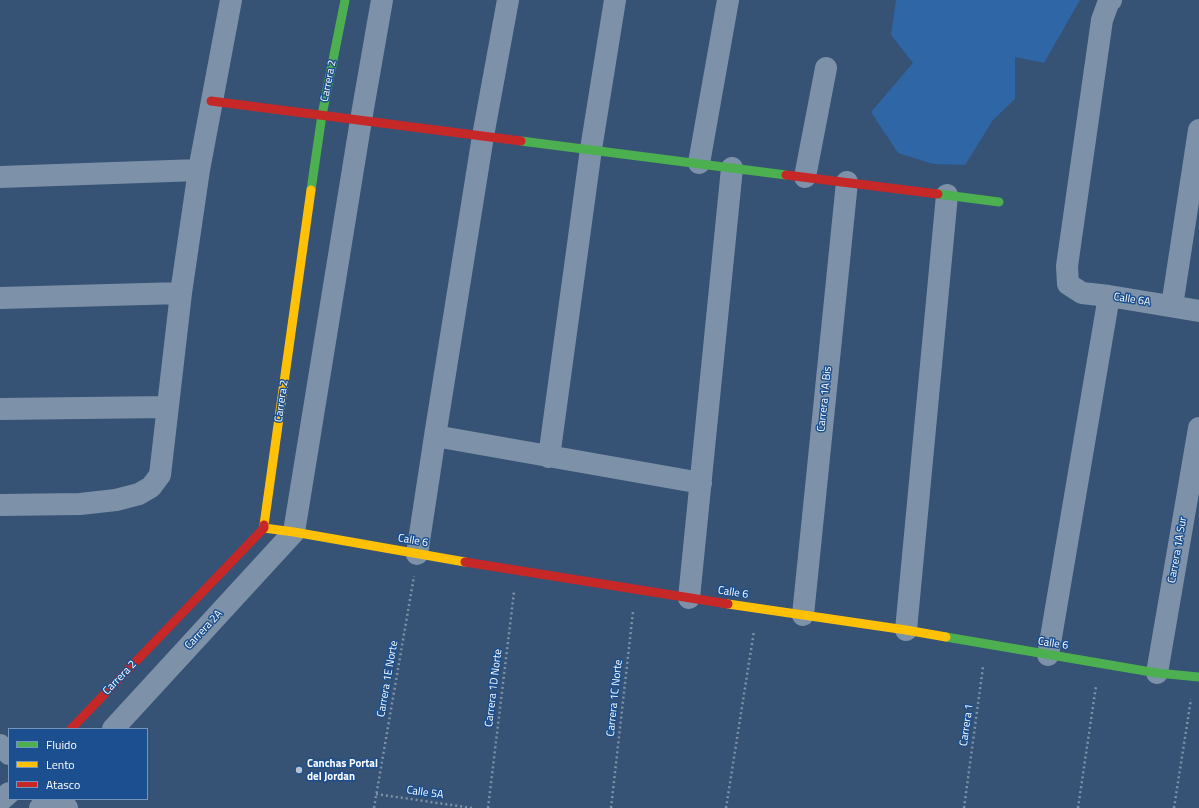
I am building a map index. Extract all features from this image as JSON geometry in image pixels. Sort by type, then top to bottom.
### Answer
[{"type":"street","points":[[0,505],[80,504],[116,500],[139,494],[151,487],[160,475],[181,293],[211,101],[231,0]]},
{"type":"street","name":"Carrera 2","points":[[72,728],[264,528],[322,115],[345,0]]},
{"type":"street","points":[[294,532],[382,0]]},
{"type":"street","points":[[417,554],[483,136],[508,0]]},
{"type":"street","points":[[550,457],[591,149],[615,0]]},
{"type":"street","points":[[698,163],[728,0]]},
{"type":"street","name":"Calle 6A","points":[[1111,0],[1109,1],[1102,20],[1067,266],[1068,284],[1082,292],[1199,311]]},
{"type":"street","points":[[805,177],[826,68]]},
{"type":"street","points":[[211,101],[999,202]]},
{"type":"street","points":[[1172,306],[1199,130]]},
{"type":"street","points":[[689,598],[732,168]]},
{"type":"street","points":[[0,177],[200,170]]},
{"type":"street","name":"Carrera 1A Bis","points":[[803,615],[847,182]]},
{"type":"street","points":[[906,630],[947,195]]},
{"type":"street","points":[[0,298],[181,293]]},
{"type":"street","points":[[1048,655],[1109,296]]},
{"type":"street","points":[[0,409],[168,407]]},
{"type":"street","name":"Carrera 1A Sur","points":[[1157,673],[1199,428]]},
{"type":"street","points":[[435,436],[700,483]]},
{"type":"street","name":"Calle 6","points":[[264,528],[636,590],[906,630],[986,645],[1157,673],[1197,676]]},
{"type":"street","name":"Carrera 2A","points":[[114,728],[294,532]]},
{"type":"street","points":[[0,745],[8,753]]},
{"type":"street","points":[[0,802],[8,794]]},
{"type":"street","points":[[40,808],[48,800]]},
{"type":"street","points":[[58,800],[67,808]]},
{"type":"path","name":"Carrera 1E Norte","points":[[374,808],[417,554]]},
{"type":"path","name":"Carrera 1D Norte","points":[[488,808],[517,570]]},
{"type":"path","name":"Carrera 1C Norte","points":[[611,808],[636,590]]},
{"type":"path","points":[[726,808],[758,609]]},
{"type":"path","name":"Carrera 1","points":[[964,808],[986,645]]},
{"type":"path","points":[[1078,808],[1099,663]]},
{"type":"path","points":[[1174,808],[1197,676]]},
{"type":"path","name":"Calle 5A","points":[[376,794],[472,808]]},
{"type":"shaded area","points":[[896,0],[1080,0],[1044,63],[1015,57],[1015,99],[993,120],[965,165],[933,164],[898,153],[871,112],[913,63],[891,35]]},
{"type":"traffic: fast","points":[[311,190],[322,115],[345,0]]},
{"type":"traffic: fast","points":[[521,141],[786,175]]},
{"type":"traffic: fast","points":[[938,194],[999,202]]},
{"type":"traffic: fast","points":[[946,637],[1157,673],[1199,677]]},
{"type":"traffic: slow","points":[[264,525],[311,190]]},
{"type":"traffic: slow","points":[[264,528],[465,562]]},
{"type":"traffic: slow","points":[[728,604],[946,637]]},
{"type":"traffic: jam","points":[[211,101],[521,141]]},
{"type":"traffic: jam","points":[[786,175],[938,194]]},
{"type":"traffic: jam","points":[[72,728],[264,528],[264,525]]},
{"type":"traffic: jam","points":[[465,562],[728,604]]},
{"type":"place","name":"Canchas Portal del Jordan","points":[[299,770]]}]
